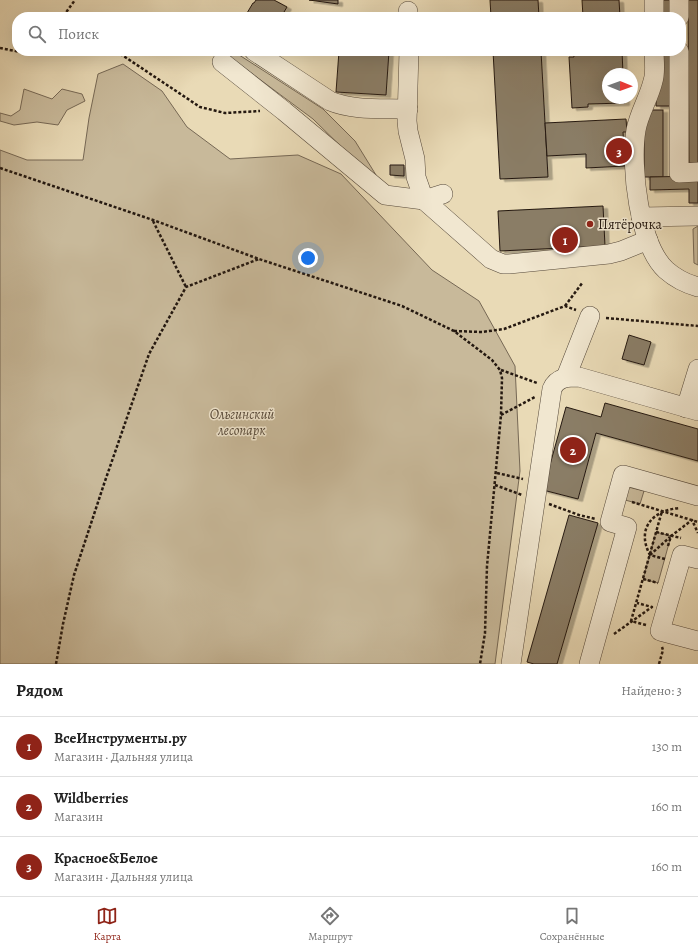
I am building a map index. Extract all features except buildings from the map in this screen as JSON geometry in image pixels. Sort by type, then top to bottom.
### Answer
[{"type":"street","points":[[654,0],[654,12]]},
{"type":"street","points":[[679,0],[679,12]]},
{"type":"street","points":[[262,56],[330,101],[339,105],[349,107],[408,109]]},
{"type":"street","points":[[409,56],[408,131],[415,159],[416,177],[424,200],[491,259],[503,264],[609,254],[621,251],[648,240]]},
{"type":"street","points":[[654,56],[653,82],[638,121],[636,138],[636,171],[642,217],[648,240],[655,256],[666,270],[684,282],[698,287]]},
{"type":"street","points":[[679,56],[679,173],[698,172]]},
{"type":"street","points":[[222,62],[284,111],[385,195],[424,200],[443,194]]},
{"type":"street","points":[[642,217],[698,216]]},
{"type":"street","points":[[511,664],[536,491],[559,383],[590,316]]},
{"type":"street","points":[[559,383],[579,377],[692,410],[698,369]]},
{"type":"street","points":[[591,656],[627,527],[610,522],[624,475],[692,502]]},
{"type":"street","points":[[698,559],[682,555],[660,631],[698,641]]},
{"type":"path","points":[[67,12],[75,0]]},
{"type":"path","points":[[0,48],[12,51]]},
{"type":"path","points":[[124,56],[200,107],[225,113],[284,111]]},
{"type":"path","points":[[0,168],[153,220],[259,259],[402,306],[454,331],[492,360],[500,370],[502,378],[501,415],[497,473],[487,566],[485,633],[480,664]]},
{"type":"path","points":[[153,220],[186,286]]},
{"type":"path","points":[[56,664],[74,575],[149,354],[186,286],[259,259]]},
{"type":"path","points":[[454,331],[482,332],[504,329],[565,306],[583,282]]},
{"type":"path","points":[[565,306],[590,316],[698,326]]},
{"type":"path","points":[[500,370],[559,383]]},
{"type":"path","points":[[501,415],[559,383]]},
{"type":"path","points":[[497,473],[536,491],[580,515],[610,522]]},
{"type":"path","points":[[495,485],[536,491]]},
{"type":"path","points":[[617,498],[698,522]]},
{"type":"path","points":[[650,555],[645,543],[646,528],[650,521],[662,511],[679,508],[692,502]]},
{"type":"path","points":[[632,621],[662,511]]},
{"type":"path","points":[[650,555],[671,536]]},
{"type":"path","points":[[650,555],[665,559]]},
{"type":"path","points":[[643,579],[658,583]]},
{"type":"path","points":[[591,656],[632,621],[652,607],[636,603]]},
{"type":"path","points":[[632,621],[646,625]]},
{"type":"green space","points":[[231,56],[241,56],[323,109],[355,141],[376,175],[363,168],[313,119],[231,58]]},
{"type":"green space","name":"Ольгинский лесопарк","points":[[123,64],[162,91],[187,127],[230,159],[298,155],[341,174],[432,270],[479,301],[515,366],[520,471],[495,664],[0,664],[0,150],[27,160],[83,160],[89,118],[98,74]]},
{"type":"green space","points":[[24,89],[52,99],[62,89],[82,94],[85,101],[67,110],[58,125],[37,122],[14,125],[0,121],[0,113],[11,116],[20,110]]},
{"type":"green space","points":[[698,226],[698,265],[694,263],[693,229]]},
{"type":"green space","points":[[628,487],[644,491],[640,504],[625,500]]},
{"type":"green space","points":[[656,532],[671,536],[658,583],[643,579]]},
{"type":"place","name":"Красное&Белое","points":[[619,151]]},
{"type":"place","name":"Пятёрочка","points":[[590,224]]},
{"type":"place","name":"ВсеИнструменты.ру","points":[[565,240]]},
{"type":"place","name":"Wildberries","points":[[573,450]]}]
